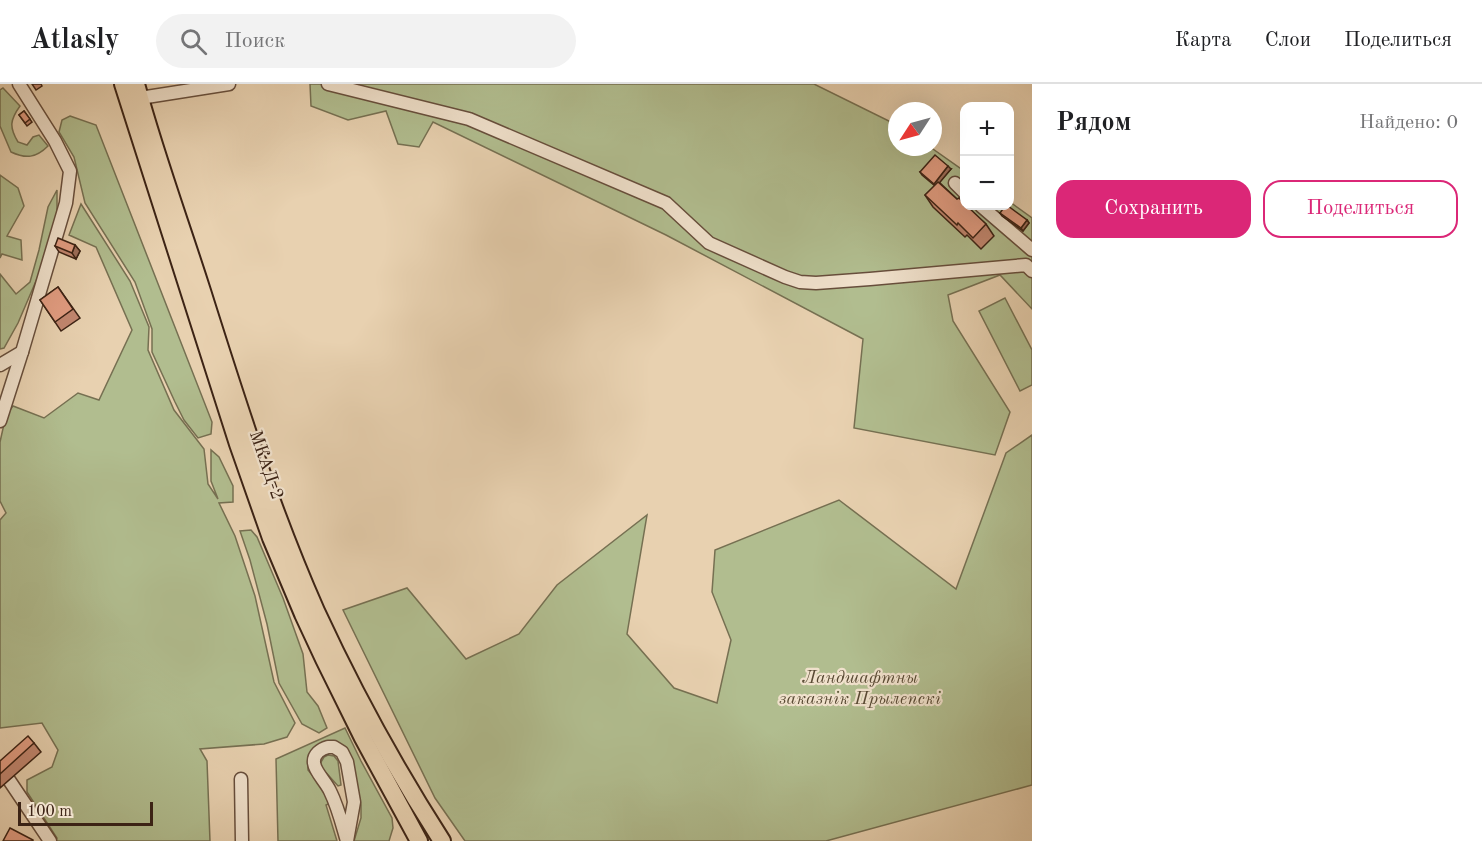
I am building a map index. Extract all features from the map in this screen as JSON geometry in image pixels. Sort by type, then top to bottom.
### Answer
[{"type":"highway","name":"МКАД-2","points":[[123,84],[238,444],[271,538],[303,614],[369,748],[425,840]]},
{"type":"highway","points":[[138,91],[250,441],[284,532],[336,652],[426,816],[425,840]]},
{"type":"street","points":[[0,421],[66,203],[70,171],[55,141],[19,84]]},
{"type":"street","points":[[138,91],[229,84]]},
{"type":"street","points":[[328,84],[469,119],[666,203],[709,243],[800,282],[816,283],[1029,268],[1032,250],[986,210]]},
{"type":"street","points":[[0,365],[22,352]]},
{"type":"street","points":[[334,747],[342,752],[347,762],[354,802],[347,841],[330,789],[314,764],[314,758],[322,748],[334,747]]},
{"type":"street","points":[[241,779],[242,841]]},
{"type":"street","points":[[9,780],[50,841]]},
{"type":"green space","points":[[310,84],[814,84],[888,121],[888,156],[942,155],[960,168],[960,210],[1014,210],[1014,205],[1032,218],[1032,309],[1000,275],[948,295],[953,321],[1010,412],[995,455],[854,428],[863,339],[666,235],[433,122],[419,147],[398,144],[386,111],[348,120],[311,106]]},
{"type":"green space","points":[[3,88],[20,106],[14,115],[12,124],[18,142],[27,145],[33,137],[39,135],[48,146],[39,153],[21,156],[11,152],[0,126],[0,90]]},
{"type":"green space","points":[[70,116],[96,125],[212,422],[211,434],[198,438],[184,420],[152,352],[152,329],[135,282],[85,203],[74,157],[59,132],[62,120]]},
{"type":"green space","points":[[0,175],[18,188],[24,206],[7,236],[21,240],[22,260],[2,254],[0,258]]},
{"type":"green space","points":[[57,190],[57,217],[39,274],[18,323],[4,348],[0,349],[0,274],[16,294],[30,282],[48,207]]},
{"type":"green space","points":[[81,204],[130,281],[149,327],[148,350],[174,410],[204,449],[208,484],[218,499],[211,481],[211,450],[219,457],[233,486],[233,502],[219,503],[235,536],[255,596],[274,682],[295,723],[287,737],[264,744],[200,749],[207,761],[210,841],[56,841],[57,838],[27,792],[27,780],[52,767],[58,750],[42,723],[0,728],[0,520],[6,513],[0,501],[0,442],[6,415],[13,406],[44,418],[78,393],[99,400],[132,330],[96,247],[69,235]]},
{"type":"green space","points":[[1005,298],[1032,350],[1032,385],[1020,391],[979,311]]},
{"type":"green space","name":"Ландшафтны заказнік Прылепскі","points":[[1032,435],[1032,785],[826,841],[465,841],[435,798],[343,610],[407,588],[466,659],[519,634],[557,585],[647,515],[627,634],[674,688],[717,703],[731,640],[712,592],[715,550],[839,500],[956,589],[1006,453]]},
{"type":"green space","points":[[251,530],[257,537],[283,598],[303,654],[307,692],[318,706],[327,728],[319,733],[302,724],[279,683],[267,624],[240,531]]},
{"type":"green space","points":[[345,728],[392,818],[393,828],[389,841],[354,841],[361,818],[361,805],[351,758],[344,748],[308,760],[308,770],[326,792],[331,803],[326,805],[337,841],[278,841],[276,759]]},
{"type":"green space","points":[[328,755],[334,756],[338,761],[341,785],[338,786],[321,767],[321,762]]},
{"type":"building","points":[[24,111],[30,119],[25,123],[19,115]]},
{"type":"building","points":[[934,156],[948,166],[934,184],[920,172]]},
{"type":"building","points":[[938,182],[957,199],[960,199],[960,210],[971,210],[986,224],[973,238],[925,195]]},
{"type":"building","points":[[1002,210],[1013,210],[1027,220],[1021,228],[1000,213]]},
{"type":"building","points":[[58,238],[75,245],[72,253],[55,246]]},
{"type":"building","points":[[58,287],[73,309],[55,322],[40,300]]},
{"type":"building","points":[[28,736],[34,743],[0,774],[0,761]]},
{"type":"building","points":[[10,828],[33,840],[33,841],[3,841]]}]
